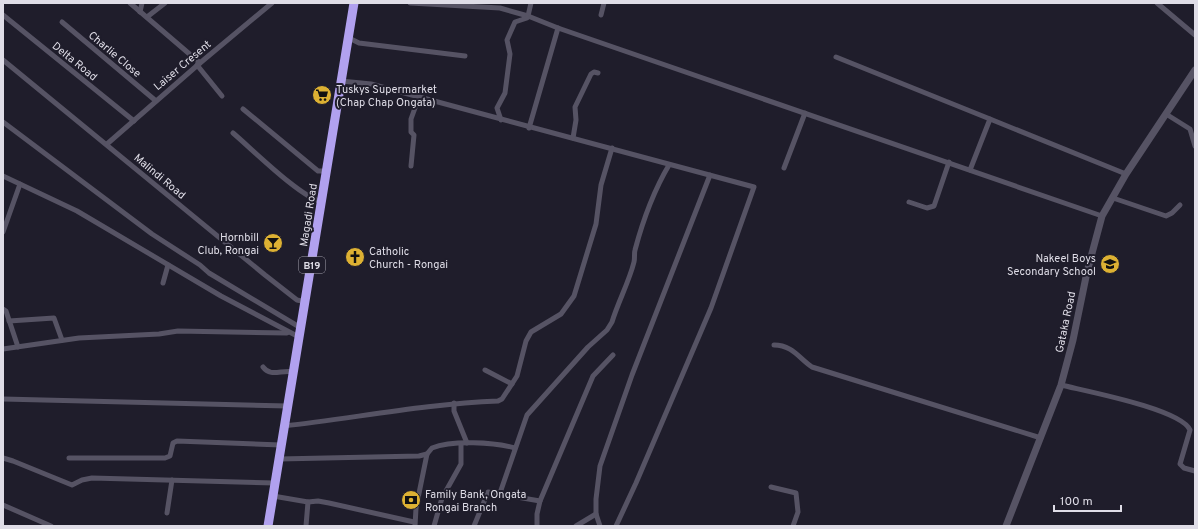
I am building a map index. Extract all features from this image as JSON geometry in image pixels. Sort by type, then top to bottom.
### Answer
[{"type":"highway","name":"Magadi Road","points":[[268,526],[354,3]]},
{"type":"street","points":[[130,3],[198,64],[222,96]]},
{"type":"street","points":[[140,12],[142,3]]},
{"type":"street","points":[[147,18],[165,3]]},
{"type":"street","name":"Laiser Cresent","points":[[108,144],[198,64],[272,3]]},
{"type":"street","points":[[410,3],[500,8],[1102,216]]},
{"type":"street","points":[[527,17],[531,3]]},
{"type":"street","points":[[601,15],[604,3]]},
{"type":"street","points":[[1157,3],[1195,35]]},
{"type":"street","name":"Delta Road","points":[[3,15],[134,122]]},
{"type":"street","points":[[501,120],[497,108],[505,93],[510,54],[507,40],[515,22],[527,17]]},
{"type":"street","name":"Charlie Close","points":[[62,22],[156,101]]},
{"type":"street","points":[[529,128],[558,28]]},
{"type":"street","points":[[349,38],[359,43],[465,56]]},
{"type":"street","points":[[836,57],[1126,174]]},
{"type":"street","name":"Malindi Road","points":[[3,60],[108,144],[265,275],[297,300],[306,302]]},
{"type":"street","name":"Gataka Road","points":[[1006,526],[1061,385],[1073,340],[1087,272],[1102,216],[1126,174],[1195,70]]},
{"type":"street","points":[[573,138],[576,120],[574,107],[591,74],[594,72],[598,73]]},
{"type":"street","points":[[342,81],[370,84],[529,128],[612,148],[669,165],[754,187],[711,308],[616,526]]},
{"type":"street","points":[[412,166],[414,135],[411,132],[411,119],[419,97]]},
{"type":"street","points":[[243,109],[318,172],[327,170]]},
{"type":"street","points":[[784,168],[805,113]]},
{"type":"street","points":[[1166,114],[1190,129],[1195,146]]},
{"type":"street","points":[[970,170],[990,119]]},
{"type":"street","points":[[3,122],[152,234],[300,333]]},
{"type":"street","points":[[233,133],[305,194],[314,200],[322,202]]},
{"type":"street","points":[[284,426],[346,420],[454,403],[498,400],[506,393],[517,376],[526,341],[532,332],[561,314],[574,296],[596,224],[601,185],[612,148]]},
{"type":"street","points":[[909,202],[932,207],[949,162]]},
{"type":"street","points":[[500,493],[526,414],[588,347],[607,330],[612,322],[634,261],[635,249],[638,244],[642,224],[655,188],[669,165]]},
{"type":"street","points":[[3,176],[77,211],[288,333]]},
{"type":"street","points":[[600,526],[596,514],[596,499],[599,472],[604,454],[632,375],[710,176]]},
{"type":"street","points":[[3,232],[20,184]]},
{"type":"street","points":[[1113,198],[1166,216],[1172,213],[1180,205]]},
{"type":"street","points":[[163,283],[168,265]]},
{"type":"street","points":[[3,309],[6,311],[18,347]]},
{"type":"street","points":[[9,321],[54,318],[62,340]]},
{"type":"street","points":[[3,349],[85,337],[178,332],[300,333]]},
{"type":"street","points":[[774,345],[786,346],[812,367],[1041,438]]},
{"type":"street","points":[[537,526],[537,514],[540,501],[593,376],[613,355]]},
{"type":"street","points":[[262,367],[266,371],[273,374],[287,370],[294,372]]},
{"type":"street","points":[[485,370],[512,384]]},
{"type":"street","points":[[1061,385],[1146,406],[1176,418],[1186,424],[1190,430],[1180,464],[1184,468],[1195,471]]},
{"type":"street","points":[[3,399],[288,406]]},
{"type":"street","points":[[454,403],[454,411],[467,444]]},
{"type":"street","points":[[69,458],[165,458],[170,456],[173,442],[177,441],[281,445]]},
{"type":"street","points":[[279,459],[419,456],[427,454],[434,447],[461,444],[491,443],[515,448]]},
{"type":"street","points":[[434,526],[442,498],[461,464],[461,444]]},
{"type":"street","points":[[273,496],[308,502],[318,501],[329,503],[414,524],[427,454]]},
{"type":"street","points":[[3,458],[72,485],[82,480],[92,478],[275,483]]},
{"type":"street","points":[[167,513],[172,480]]},
{"type":"street","points":[[771,487],[796,493],[798,512],[793,526]]},
{"type":"street","points":[[474,526],[488,492],[540,501]]},
{"type":"street","points":[[306,526],[308,502]]},
{"type":"street","points":[[3,505],[51,526]]},
{"type":"street","points":[[576,526],[596,514]]},
{"type":"place","name":"Tuskys Supermarket (Chap Chap Ongata)","points":[[322,95]]},
{"type":"place","name":"Hornbill Club, Rongai","points":[[273,243]]},
{"type":"place","name":"Catholic Church - Rongai","points":[[355,257]]},
{"type":"place","name":"Nakeel Boys Secondary School","points":[[1110,264]]},
{"type":"place","name":"Family Bank, Ongata Rongai Branch","points":[[411,500]]}]
